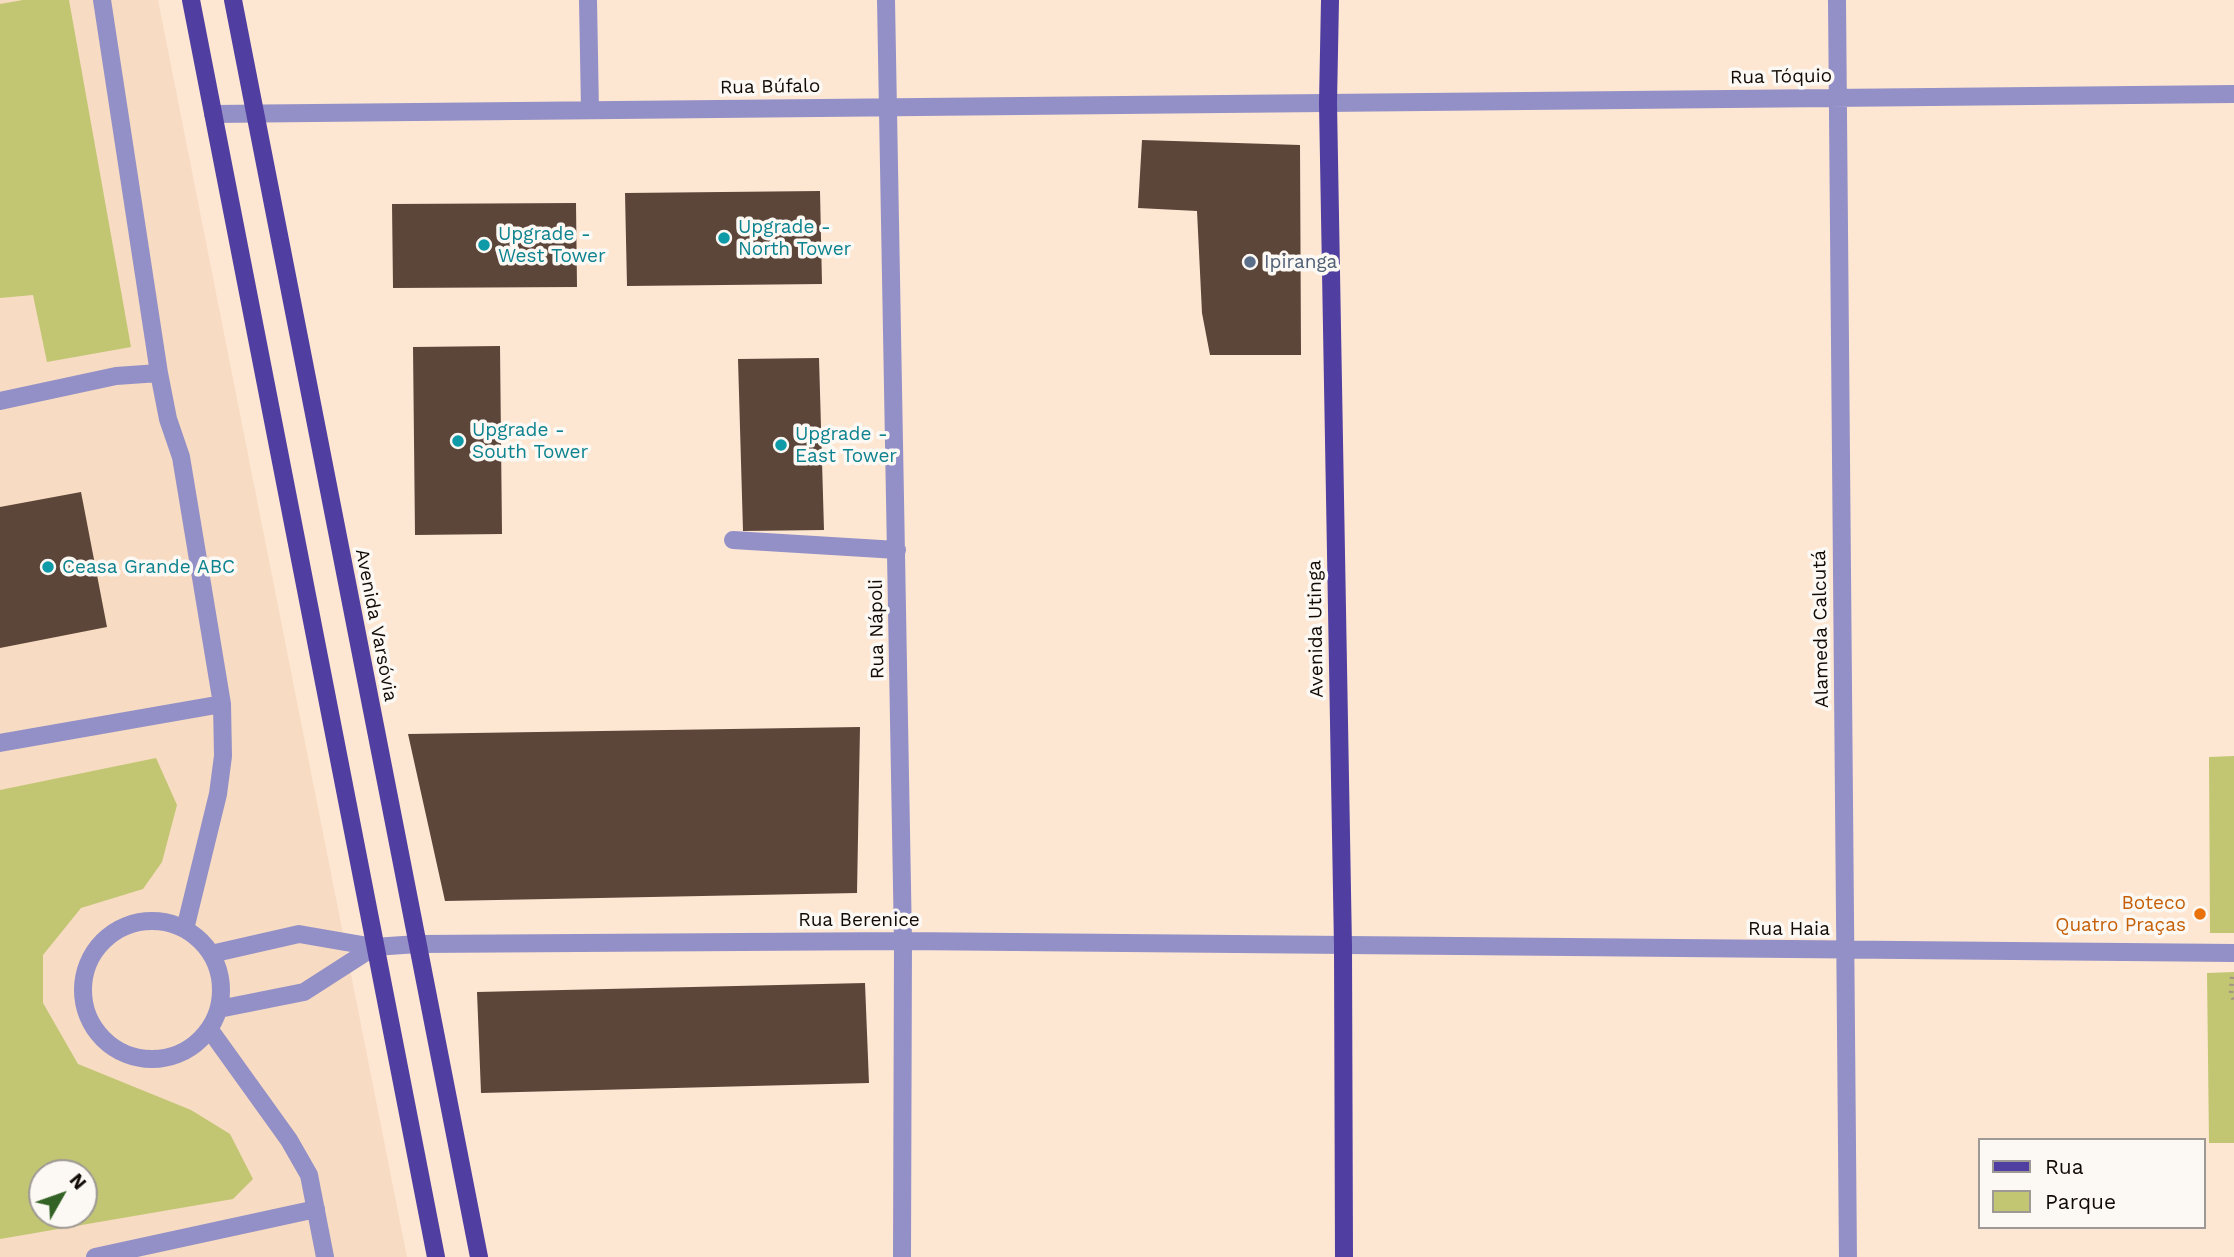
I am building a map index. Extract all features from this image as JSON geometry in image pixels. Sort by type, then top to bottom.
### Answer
[{"type":"main road","points":[[191,0],[436,1257]]},
{"type":"main road","name":"Avenida Varsóvia","points":[[233,0],[479,1257]]},
{"type":"main road","name":"Avenida Utinga","points":[[1330,0],[1328,103],[1343,947],[1344,1257]]},
{"type":"street","points":[[102,0],[159,373],[181,457],[222,704],[223,757],[218,794],[185,929]]},
{"type":"street","points":[[588,0],[590,110]]},
{"type":"street","name":"Rua Nápoli","points":[[886,0],[903,941],[902,1257]]},
{"type":"street","name":"Alameda Calcutá","points":[[1837,0],[1848,1257]]},
{"type":"street","name":"Rua Tóquio","points":[[1328,103],[2234,94]]},
{"type":"street","name":"Rua Búfalo","points":[[213,114],[1328,103]]},
{"type":"street","points":[[0,401],[116,376],[159,373]]},
{"type":"street","points":[[733,540],[897,550]]},
{"type":"street","points":[[0,743],[222,704]]},
{"type":"street","points":[[140,921],[163,921],[185,929],[200,939],[211,954],[219,971],[222,990],[219,1009],[210,1030],[194,1046],[174,1057],[151,1060],[129,1056],[109,1045],[93,1028],[84,1007],[82,984],[88,962],[101,943],[118,929],[140,921]]},
{"type":"street","name":"Rua Berenice","points":[[211,954],[299,934],[374,947],[418,944],[903,941],[1343,947]]},
{"type":"street","points":[[219,1009],[304,992],[374,947]]},
{"type":"street","name":"Rua Haia","points":[[1343,947],[2234,953]]},
{"type":"street","points":[[210,1030],[289,1140],[309,1175],[325,1257]]},
{"type":"street","points":[[95,1257],[316,1209]]},
{"type":"shaded area","name":"Ceasa Grande ABC","points":[[0,0],[158,0],[407,1257],[0,1257]]},
{"type":"green space","points":[[23,0],[69,0],[131,347],[47,362],[33,295],[0,298],[0,4]]},
{"type":"green space","points":[[2234,756],[2234,933],[2210,933],[2209,757]]},
{"type":"green space","points":[[156,758],[177,805],[162,862],[143,889],[81,908],[43,955],[43,1003],[78,1064],[191,1110],[230,1134],[253,1179],[233,1199],[98,1222],[98,1159],[28,1159],[28,1229],[58,1229],[0,1239],[0,790]]},
{"type":"green space","points":[[2234,972],[2234,1143],[2209,1143],[2207,973]]},
{"type":"building","name":"Ipiranga","points":[[1142,140],[1300,145],[1301,355],[1210,355],[1202,313],[1197,211],[1138,208]]},
{"type":"building","name":"Upgrade - North Tower","points":[[820,191],[822,284],[627,286],[625,193]]},
{"type":"building","name":"Upgrade - West Tower","points":[[576,203],[577,287],[393,288],[392,204]]},
{"type":"building","name":"Upgrade - South Tower","points":[[500,346],[502,534],[415,535],[413,347]]},
{"type":"building","name":"Upgrade - East Tower","points":[[819,358],[824,530],[743,531],[738,359]]},
{"type":"building","name":"Ceasa Grande ABC","points":[[81,492],[107,627],[0,648],[0,507]]},
{"type":"building","points":[[860,727],[857,893],[445,901],[408,734]]},
{"type":"building","points":[[865,983],[869,1083],[481,1093],[477,992]]},
{"type":"place","name":"Upgrade - North Tower","points":[[724,238]]},
{"type":"place","name":"Upgrade - West Tower","points":[[484,245]]},
{"type":"place","name":"Ipiranga","points":[[1250,262]]},
{"type":"place","name":"Upgrade - South Tower","points":[[458,441]]},
{"type":"place","name":"Upgrade - East Tower","points":[[781,445]]},
{"type":"place","name":"Ceasa Grande ABC","points":[[48,567]]},
{"type":"place","name":"Boteco Quatro Praças","points":[[2200,914]]}]
